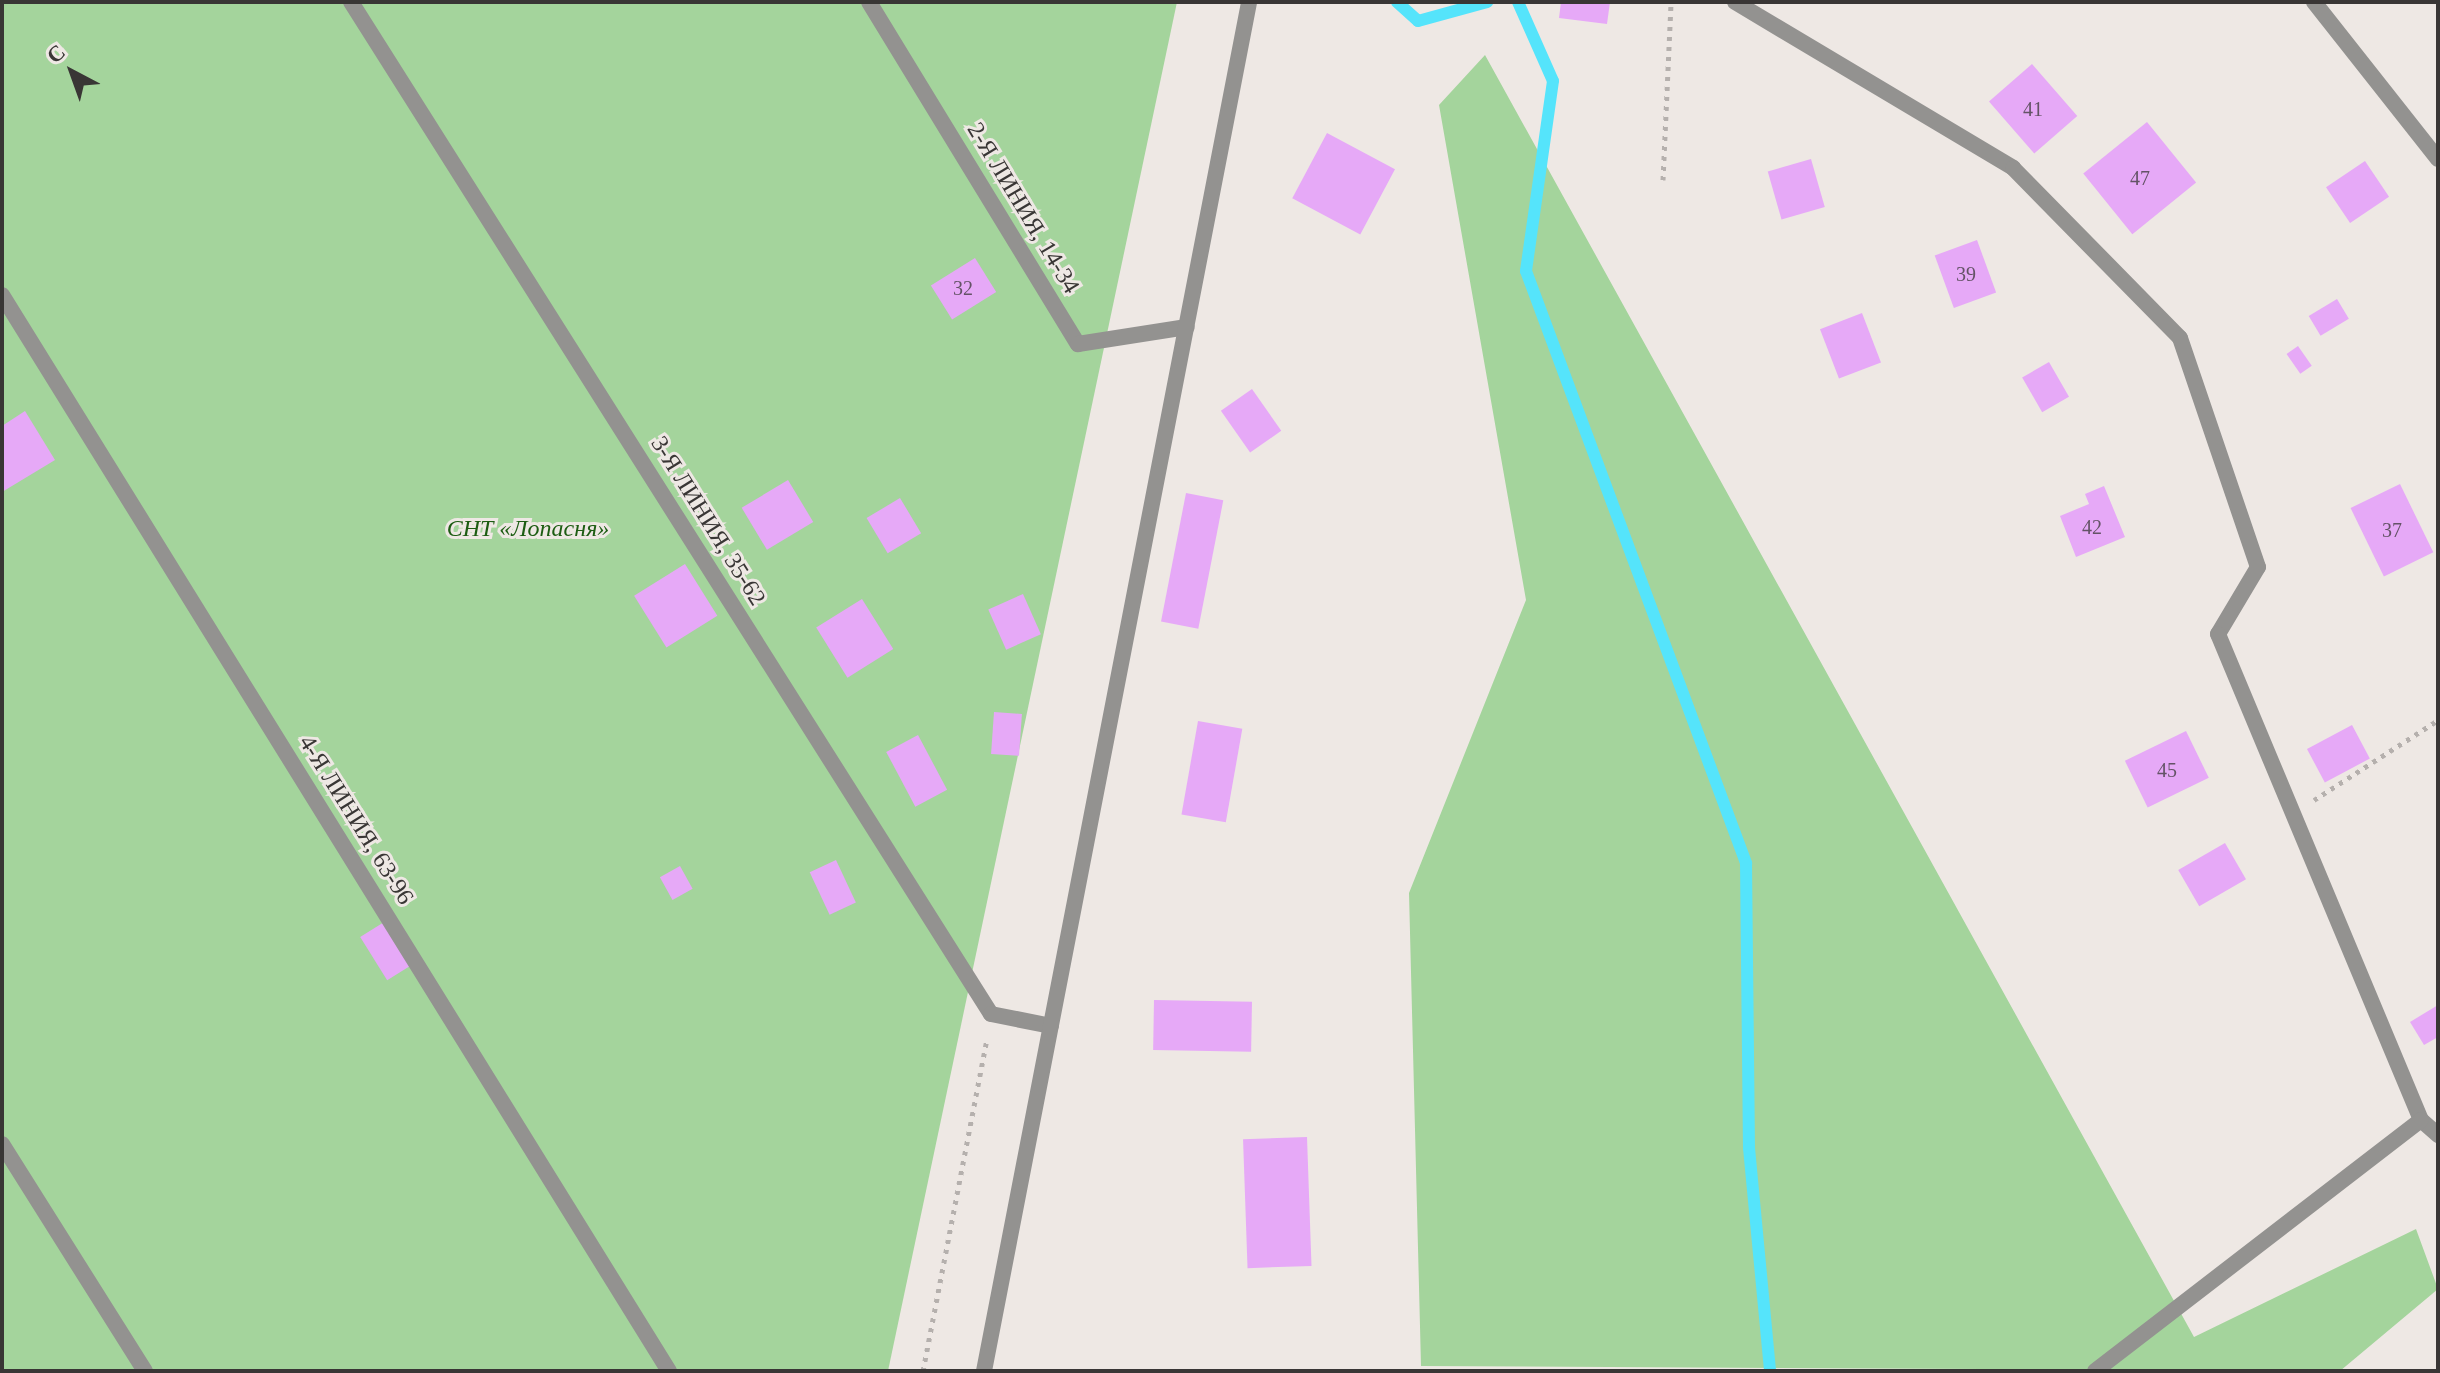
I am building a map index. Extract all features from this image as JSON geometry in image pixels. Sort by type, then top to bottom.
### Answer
[{"type":"street","name":"3-Я ЛИНИЯ, 35-62","points":[[351,2],[991,1014]]},
{"type":"street","name":"2-Я ЛИНИЯ, 14-34","points":[[869,2],[1078,344],[1187,327]]},
{"type":"street","points":[[984,1371],[1249,2]]},
{"type":"street","points":[[1735,2],[2013,168],[2180,338],[2258,567],[2218,634],[2290,816],[2421,1120],[2438,1135]]},
{"type":"street","points":[[2314,2],[2438,159]]},
{"type":"street","name":"4-Я ЛИНИЯ, 63-96","points":[[2,295],[669,1371]]},
{"type":"street","points":[[991,1014],[1051,1026]]},
{"type":"street","points":[[2095,1371],[2421,1120]]},
{"type":"street","points":[[2,1144],[145,1371]]},
{"type":"path","points":[[1663,180],[1671,2]]},
{"type":"path","points":[[2290,816],[2438,720]]},
{"type":"path","points":[[923,1371],[991,1014]]},
{"type":"green space","name":"СНТ «Лопасня»","points":[[2,2],[1177,2],[888,1371],[2,1371]]},
{"type":"green space","points":[[1485,55],[2194,1337],[2416,1229],[2438,1289],[2340,1371],[1421,1366],[1409,893],[1526,600],[1439,105]]},
{"type":"building","points":[[1561,2],[1610,2],[1607,24],[1559,18]]},
{"type":"building","points":[[2032,64],[2077,116],[2034,153],[1989,101]]},
{"type":"building","points":[[2147,122],[2196,183],[2132,234],[2083,174]]},
{"type":"building","points":[[1327,133],[1395,169],[1360,234],[1292,198]]},
{"type":"building","points":[[1811,159],[1825,207],[1782,219],[1768,171]]},
{"type":"building","points":[[2365,161],[2389,197],[2350,223],[2326,187]]},
{"type":"building","points":[[1977,240],[1996,293],[1954,308],[1935,255]]},
{"type":"building","points":[[975,258],[996,292],[952,319],[931,286]]},
{"type":"building","points":[[2337,299],[2349,319],[2321,336],[2309,316]]},
{"type":"building","points":[[1862,313],[1881,362],[1839,379],[1820,329]]},
{"type":"building","points":[[2298,346],[2312,366],[2300,374],[2287,354]]},
{"type":"building","points":[[2049,362],[2069,397],[2042,412],[2022,378]]},
{"type":"building","points":[[1252,389],[1281,431],[1250,453],[1221,411]]},
{"type":"building","points":[[25,411],[55,460],[2,492],[2,426]]},
{"type":"building","points":[[788,480],[813,522],[767,550],[742,508]]},
{"type":"building","points":[[2400,484],[2433,552],[2384,576],[2351,508]]},
{"type":"building","points":[[2104,486],[2125,537],[2076,557],[2060,516],[2089,504],[2085,494]]},
{"type":"building","points":[[1186,493],[1223,500],[1198,629],[1161,622]]},
{"type":"building","points":[[900,498],[921,533],[888,553],[867,518]]},
{"type":"building","points":[[685,564],[717,616],[666,648],[634,596]]},
{"type":"building","points":[[1023,594],[1041,634],[1006,650],[988,609]]},
{"type":"building","points":[[862,599],[893,649],[847,678],[816,628]]},
{"type":"building","points":[[994,712],[1022,714],[1019,756],[991,754]]},
{"type":"building","points":[[1198,721],[1242,729],[1226,822],[1182,815]]},
{"type":"building","points":[[2352,725],[2370,759],[2325,782],[2307,749]]},
{"type":"building","points":[[2186,731],[2209,778],[2148,808],[2125,761]]},
{"type":"building","points":[[918,735],[947,790],[915,807],[886,752]]},
{"type":"building","points":[[2225,843],[2246,879],[2199,906],[2178,870]]},
{"type":"building","points":[[836,860],[856,903],[830,915],[810,872]]},
{"type":"building","points":[[680,866],[693,889],[672,900],[660,877]]},
{"type":"building","points":[[389,919],[416,962],[387,980],[360,937]]},
{"type":"building","points":[[1154,1000],[1252,1002],[1251,1052],[1153,1050]]},
{"type":"building","points":[[2438,1005],[2438,1037],[2424,1045],[2410,1022]]},
{"type":"building","points":[[1307,1137],[1312,1266],[1248,1268],[1243,1139]]},
{"type":"waterway","points":[[1397,2],[1418,21],[1487,2]]},
{"type":"waterway","points":[[1518,2],[1553,81],[1526,271],[1746,863],[1749,1148],[1770,1371]]}]
